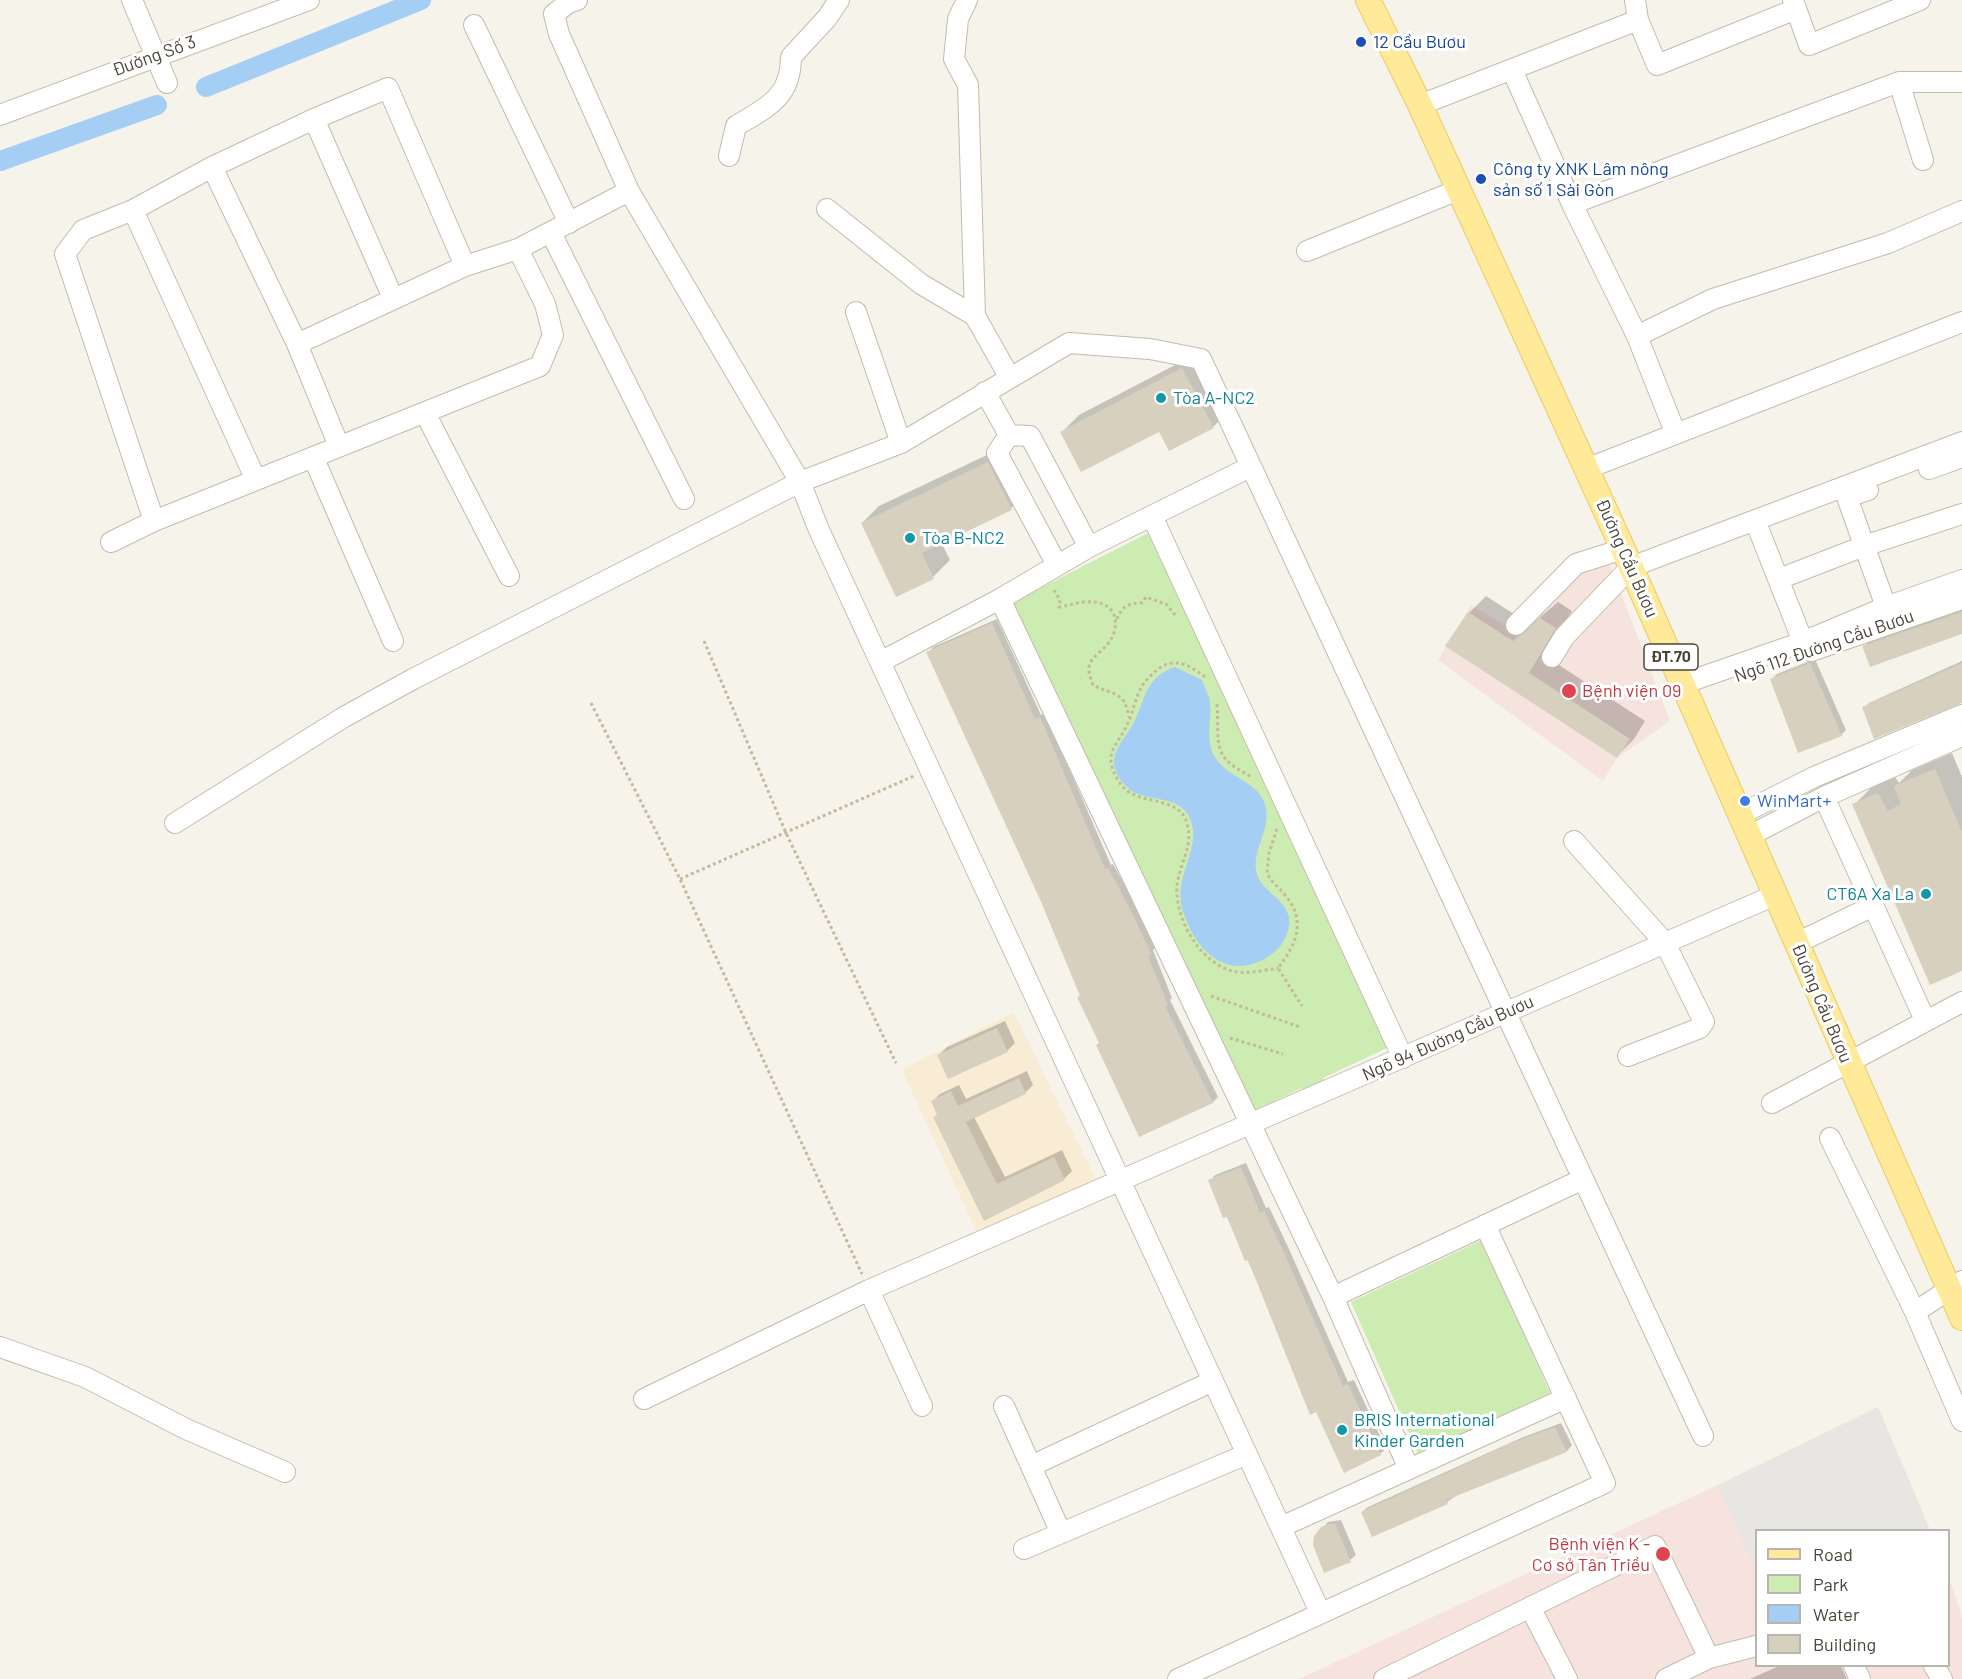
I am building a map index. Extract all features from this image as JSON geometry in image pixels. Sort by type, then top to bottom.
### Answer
[{"type":"main road","name":"Đường Cầu Bươu","points":[[1368,0],[1420,105],[1627,558],[1847,1061],[1955,1285],[1962,1318]]},
{"type":"street","points":[[132,0],[167,83]]},
{"type":"street","name":"Đường Số 3","points":[[0,115],[309,0]]},
{"type":"street","points":[[577,0],[568,3],[554,14],[629,191],[800,482],[819,530],[1320,1612]]},
{"type":"street","points":[[729,156],[736,126],[768,107],[784,92],[791,72],[791,57],[827,18],[839,0]]},
{"type":"street","points":[[967,0],[958,19],[954,59],[968,85],[975,316],[1010,378]]},
{"type":"street","points":[[1420,105],[1512,70],[1636,10],[1657,65],[1794,5],[1809,45],[1920,0]]},
{"type":"street","points":[[474,25],[569,223]]},
{"type":"street","points":[[1512,70],[1572,204],[1637,336],[1675,432]]},
{"type":"street","points":[[1572,204],[1899,82],[1962,82]]},
{"type":"street","points":[[1899,82],[1923,160]]},
{"type":"street","points":[[154,521],[65,254],[83,230],[133,210],[212,167],[314,119],[388,88],[465,266]]},
{"type":"street","points":[[314,119],[393,298]]},
{"type":"street","points":[[212,167],[297,344],[339,446]]},
{"type":"street","points":[[1307,250],[1458,190]]},
{"type":"street","points":[[297,344],[465,266],[518,249],[629,191]]},
{"type":"street","points":[[827,209],[921,284],[975,316]]},
{"type":"street","points":[[133,210],[256,480]]},
{"type":"street","points":[[1637,336],[1713,299],[1888,243],[1962,211]]},
{"type":"street","points":[[551,233],[684,499]]},
{"type":"street","points":[[111,542],[154,521],[314,459],[339,446],[540,366],[553,335],[545,303],[518,249]]},
{"type":"street","points":[[856,312],[901,442]]},
{"type":"street","points":[[1586,468],[1962,322]]},
{"type":"street","points":[[175,823],[344,717],[800,482],[901,442],[1069,343],[1150,349],[1201,359],[1702,1436]]},
{"type":"street","points":[[985,392],[1009,435]]},
{"type":"street","points":[[425,413],[509,576]]},
{"type":"street","points":[[1009,435],[1030,436],[1089,547]]},
{"type":"street","points":[[1009,435],[997,453],[1057,565]]},
{"type":"street","points":[[1516,625],[1576,564],[1627,558],[1962,442]]},
{"type":"street","points":[[1886,607],[1847,497],[1962,457]]},
{"type":"street","points":[[314,459],[393,641]]},
{"type":"street","points":[[880,662],[1000,599],[1089,547],[1251,467]]},
{"type":"street","points":[[1779,579],[1864,546],[1962,514]]},
{"type":"street","points":[[1152,516],[1403,1058]]},
{"type":"street","points":[[1758,528],[1803,642]]},
{"type":"street","points":[[1552,657],[1564,637],[1627,558]]},
{"type":"street","points":[[1685,688],[1886,607],[1962,580]]},
{"type":"street","points":[[1000,599],[1252,1124],[1333,1297],[1409,1469]]},
{"type":"street","name":"Ngõ 112 Đường Cầu Bươu","points":[[1685,688],[1962,599]]},
{"type":"street","points":[[1744,825],[1814,777],[1962,715]]},
{"type":"street","points":[[1744,825],[1824,797],[1962,736]]},
{"type":"street","points":[[1824,797],[1925,1020]]},
{"type":"street","points":[[1574,841],[1665,943],[1704,1022],[1700,1028],[1628,1056]]},
{"type":"street","name":"Ngõ 94 Đường Cầu Bươu","points":[[644,1399],[869,1290],[1775,895]]},
{"type":"street","points":[[1797,943],[1873,906]]},
{"type":"street","points":[[1772,1103],[1847,1061],[1962,1002]]},
{"type":"street","points":[[1830,1138],[1915,1312],[1962,1421]]},
{"type":"street","points":[[1333,1297],[1583,1179]]},
{"type":"street","points":[[1178,1679],[1605,1483],[1485,1225]]},
{"type":"street","points":[[1915,1312],[1955,1285]]},
{"type":"street","points":[[869,1290],[922,1406]]},
{"type":"street","points":[[0,1347],[85,1377],[186,1429],[285,1472]]},
{"type":"street","points":[[1031,1466],[1213,1381]]},
{"type":"street","points":[[1281,1527],[1566,1398]]},
{"type":"street","points":[[1004,1406],[1061,1533]]},
{"type":"street","points":[[1024,1550],[1247,1454]]},
{"type":"street","points":[[1384,1679],[1407,1674],[1530,1607],[1655,1546],[1709,1658]]},
{"type":"street","points":[[1530,1607],[1567,1679]]},
{"type":"street","points":[[1666,1679],[1709,1658],[1755,1646]]},
{"type":"path","points":[[1050,587],[1058,593],[1059,607],[1087,601],[1103,604],[1114,613],[1116,619]]},
{"type":"path","points":[[1130,719],[1127,704],[1119,694],[1093,685],[1089,675],[1089,666],[1107,645],[1120,610],[1129,604],[1142,603],[1146,597],[1166,604],[1181,621]]},
{"type":"path","points":[[704,641],[786,833],[896,1064]]},
{"type":"path","points":[[1208,680],[1194,668],[1171,662],[1159,668],[1144,683],[1130,719],[1114,747],[1111,765],[1122,786],[1134,797],[1171,805],[1187,820],[1191,842],[1176,892],[1182,919],[1195,942],[1206,957],[1219,966],[1237,972],[1278,968],[1292,950],[1298,928],[1296,911],[1267,873],[1269,853],[1277,827]]},
{"type":"path","points":[[1216,699],[1216,739],[1220,751],[1242,772],[1257,780]]},
{"type":"path","points":[[591,703],[680,879],[869,1290]]},
{"type":"path","points":[[680,879],[929,769]]},
{"type":"path","points":[[1278,968],[1302,1006]]},
{"type":"path","points":[[1206,994],[1300,1028]]},
{"type":"path","points":[[1224,1037],[1283,1054]]},
{"type":"shaded area","name":"Bệnh viện 09","points":[[1609,562],[1670,721],[1617,758],[1603,781],[1438,660],[1471,605],[1512,630],[1577,570]]},
{"type":"shaded area","points":[[1013,1012],[1098,1183],[979,1237],[902,1070]]},
{"type":"shaded area","name":"Bệnh viện K - Cơ sở Tân Triều","points":[[1878,1407],[1930,1529],[1755,1529],[1755,1667],[1950,1667],[1950,1580],[1962,1618],[1962,1679],[1299,1679],[1718,1485]]},
{"type":"shaded area","points":[[1878,1407],[1930,1529],[1755,1529],[1755,1569],[1718,1485]]},
{"type":"green space","points":[[1148,533],[1389,1047],[1323,1078],[1325,1086],[1305,1095],[1302,1088],[1254,1111],[1011,603]]},
{"type":"green space","points":[[1482,1240],[1550,1393],[1418,1454],[1351,1302]]},
{"type":"water","points":[[1175,667],[1202,680],[1209,697],[1209,736],[1216,759],[1222,766],[1252,786],[1263,799],[1266,808],[1266,824],[1257,855],[1256,870],[1262,884],[1287,911],[1288,929],[1279,948],[1261,961],[1251,964],[1230,965],[1215,958],[1202,947],[1188,925],[1181,903],[1181,890],[1193,832],[1186,812],[1170,802],[1134,792],[1118,776],[1115,767],[1114,758],[1117,750],[1136,718],[1149,687],[1159,675]]},
{"type":"building","name":"Tòa A-NC2","points":[[1182,368],[1214,428],[1169,451],[1159,432],[1081,472],[1060,432]]},
{"type":"building","name":"Tòa B-NC2","points":[[988,462],[1012,510],[922,553],[934,579],[896,597],[861,523]]},
{"type":"building","points":[[1468,612],[1513,641],[1540,618],[1556,628],[1529,673],[1630,739],[1617,758],[1445,646]]},
{"type":"building","points":[[1962,612],[1962,634],[1870,667],[1862,646]]},
{"type":"building","points":[[992,623],[1035,719],[1040,717],[1105,869],[1108,868],[1151,954],[1148,956],[1168,1005],[1165,1006],[1213,1103],[1139,1137],[1096,1045],[1099,1043],[1077,997],[1080,996],[1039,897],[926,652]]},
{"type":"building","points":[[1810,663],[1842,736],[1798,753],[1770,679]]},
{"type":"building","points":[[1962,663],[1962,703],[1874,739],[1862,707]]},
{"type":"building","name":"CT6A Xa La","points":[[1935,769],[1962,832],[1962,971],[1930,985],[1852,804],[1878,793],[1888,811],[1901,804],[1894,786]]},
{"type":"building","points":[[997,1028],[1008,1052],[948,1079],[937,1055]]},
{"type":"building","points":[[1019,1078],[1026,1094],[966,1122],[997,1184],[1054,1157],[1065,1180],[984,1221],[933,1117],[937,1115],[931,1101],[951,1091],[958,1106]]},
{"type":"building","points":[[1241,1167],[1260,1213],[1264,1211],[1285,1255],[1343,1386],[1348,1384],[1381,1455],[1344,1473],[1316,1412],[1310,1415],[1248,1260],[1245,1261],[1227,1217],[1223,1218],[1208,1180]]},
{"type":"building","points":[[1555,1427],[1567,1452],[1446,1500],[1448,1504],[1372,1537],[1361,1512],[1514,1442]]},
{"type":"building","points":[[1335,1524],[1351,1562],[1324,1573],[1313,1545],[1314,1536],[1321,1527]]},
{"type":"waterway","points":[[206,87],[421,0]]},
{"type":"waterway","points":[[0,161],[157,105]]},
{"type":"place","name":"12 Cầu Bươu","points":[[1361,42]]},
{"type":"place","name":"Công ty XNK Lâm nông sản số 1 Sài Gòn","points":[[1481,179]]},
{"type":"place","name":"Tòa A-NC2","points":[[1161,398]]},
{"type":"place","name":"Tòa B-NC2","points":[[910,538]]},
{"type":"place","name":"Bệnh viện 09","points":[[1569,691]]},
{"type":"place","name":"WinMart+","points":[[1745,801]]},
{"type":"place","name":"CT6A Xa La","points":[[1926,894]]},
{"type":"place","name":"BRIS International Kinder Garden","points":[[1342,1430]]},
{"type":"place","name":"Bệnh viện K - Cơ sở Tân Triều","points":[[1663,1554]]}]
